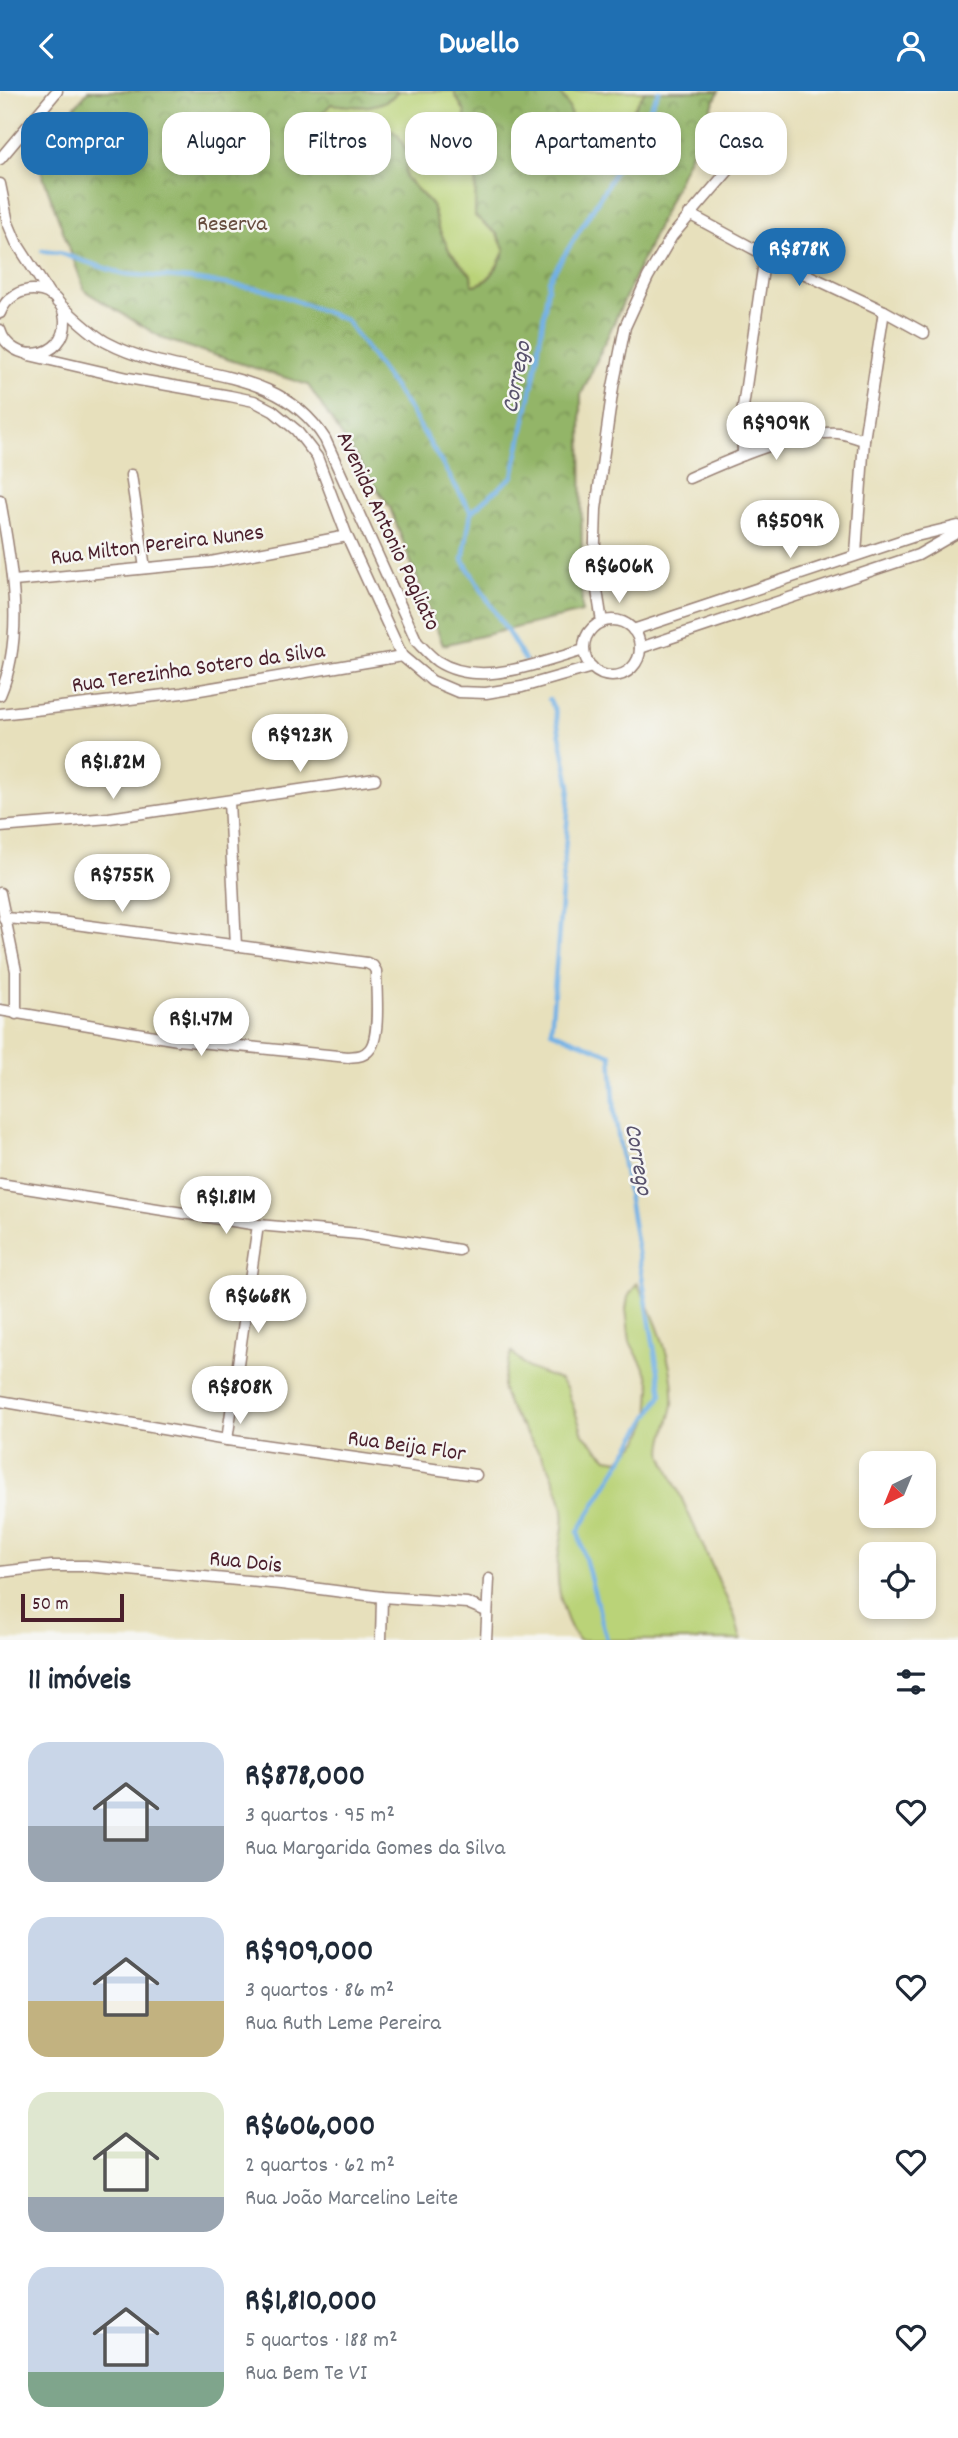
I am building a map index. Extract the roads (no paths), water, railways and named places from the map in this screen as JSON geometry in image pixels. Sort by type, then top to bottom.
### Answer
[{"type":"street","points":[[0,159],[57,91]]},
{"type":"street","points":[[603,622],[594,571],[596,509],[613,387],[625,327],[648,277],[672,236],[724,175]]},
{"type":"street","name":"Avenida Antonio Pagliato","points":[[0,184],[8,223],[16,241],[53,298],[106,343],[149,360],[260,386],[290,400],[314,421],[325,439],[417,642],[436,661],[458,671],[483,674],[584,650]]},
{"type":"street","points":[[689,214],[765,255],[884,311],[924,333]]},
{"type":"street","points":[[743,455],[742,414],[765,255]]},
{"type":"street","points":[[0,313],[10,297],[19,292],[40,290],[53,298],[65,321],[63,332],[50,350],[29,355]]},
{"type":"street","points":[[856,554],[864,440],[884,311]]},
{"type":"street","points":[[0,356],[2,336]]},
{"type":"street","name":"Avenida Antonio Pagliato","points":[[2,336],[18,352],[128,378],[254,401],[273,411],[296,430],[317,457],[347,536],[402,656],[432,681],[458,692],[486,693],[522,687],[592,667]]},
{"type":"street","points":[[689,478],[743,455],[823,433],[841,433],[864,440]]},
{"type":"street","points":[[131,475],[145,568]]},
{"type":"street","points":[[0,501],[14,581],[13,638],[5,684],[0,695]]},
{"type":"street","points":[[633,630],[856,554],[958,526]]},
{"type":"street","points":[[640,648],[918,555],[958,532]]},
{"type":"street","name":"Rua Milton Pereira Nunes","points":[[14,581],[211,562],[347,536]]},
{"type":"street","points":[[619,621],[633,630],[640,648],[634,666],[627,673],[608,676],[592,667],[584,650],[589,633],[603,622],[619,621]]},
{"type":"street","name":"Rua Terezinha Sotero da Silva","points":[[0,713],[182,693],[402,656]]},
{"type":"street","points":[[0,827],[109,817],[375,779]]},
{"type":"street","points":[[229,800],[236,946]]},
{"type":"street","points":[[0,893],[16,971],[16,1014]]},
{"type":"street","points":[[0,1010],[178,1040],[348,1057],[362,1056],[372,1048],[376,1035],[376,971],[373,966],[60,922],[5,918]]},
{"type":"street","points":[[0,1184],[258,1225],[359,1234],[458,1249]]},
{"type":"street","points":[[227,1440],[258,1225]]},
{"type":"street","name":"Rua Beija Flor","points":[[0,1401],[227,1440],[476,1475]]},
{"type":"street","name":"Rua Dois","points":[[0,1572],[52,1566],[86,1566],[281,1584],[382,1597],[467,1603],[486,1611]]},
{"type":"street","points":[[486,1640],[489,1579]]},
{"type":"street","points":[[382,1597],[382,1640]]},
{"type":"waterway","name":"Corrego","points":[[525,660],[463,560],[471,512],[513,476],[535,373],[549,280],[605,189],[659,91]]},
{"type":"waterway","points":[[42,251],[59,253],[123,274],[191,279],[267,290],[346,320],[410,410],[471,512]]},
{"type":"waterway","name":"Corrego","points":[[549,699],[555,710],[570,786],[551,1031],[611,1055],[615,1117],[662,1394],[578,1532],[607,1640]]},
{"type":"park label","name":"Reserva","points":[[232,222]]}]
